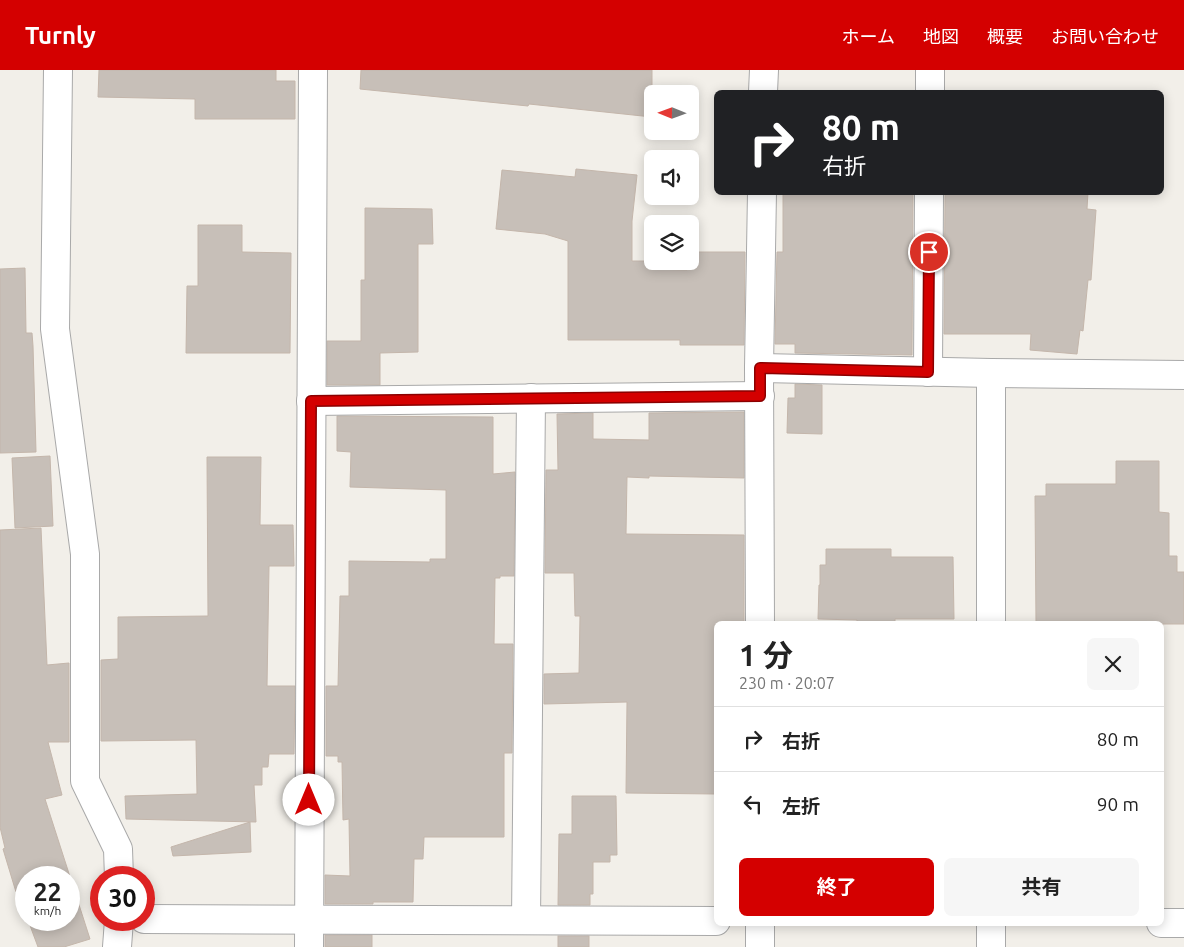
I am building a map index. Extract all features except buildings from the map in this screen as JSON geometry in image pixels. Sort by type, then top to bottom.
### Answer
[{"type":"street","points":[[58,70],[55,329],[85,554],[85,781],[118,849],[118,866]]},
{"type":"street","points":[[309,947],[313,70]]},
{"type":"street","points":[[763,90],[764,70]]},
{"type":"street","points":[[930,70],[930,90]]},
{"type":"street","points":[[760,621],[762,195]]},
{"type":"street","points":[[928,372],[930,195]]},
{"type":"street","points":[[760,368],[1184,375]]},
{"type":"street","points":[[991,373],[991,621]]},
{"type":"street","points":[[311,401],[760,396]]},
{"type":"street","points":[[526,920],[531,398]]},
{"type":"street","points":[[155,919],[714,921]]},
{"type":"street","points":[[1164,923],[1184,923]]},
{"type":"street","points":[[760,926],[760,947]]},
{"type":"street","points":[[991,926],[991,947]]},
{"type":"street","points":[[117,947],[119,931]]},
{"type":"route","points":[[309,800],[311,401],[760,396],[760,368],[928,372],[929,252]]}]
